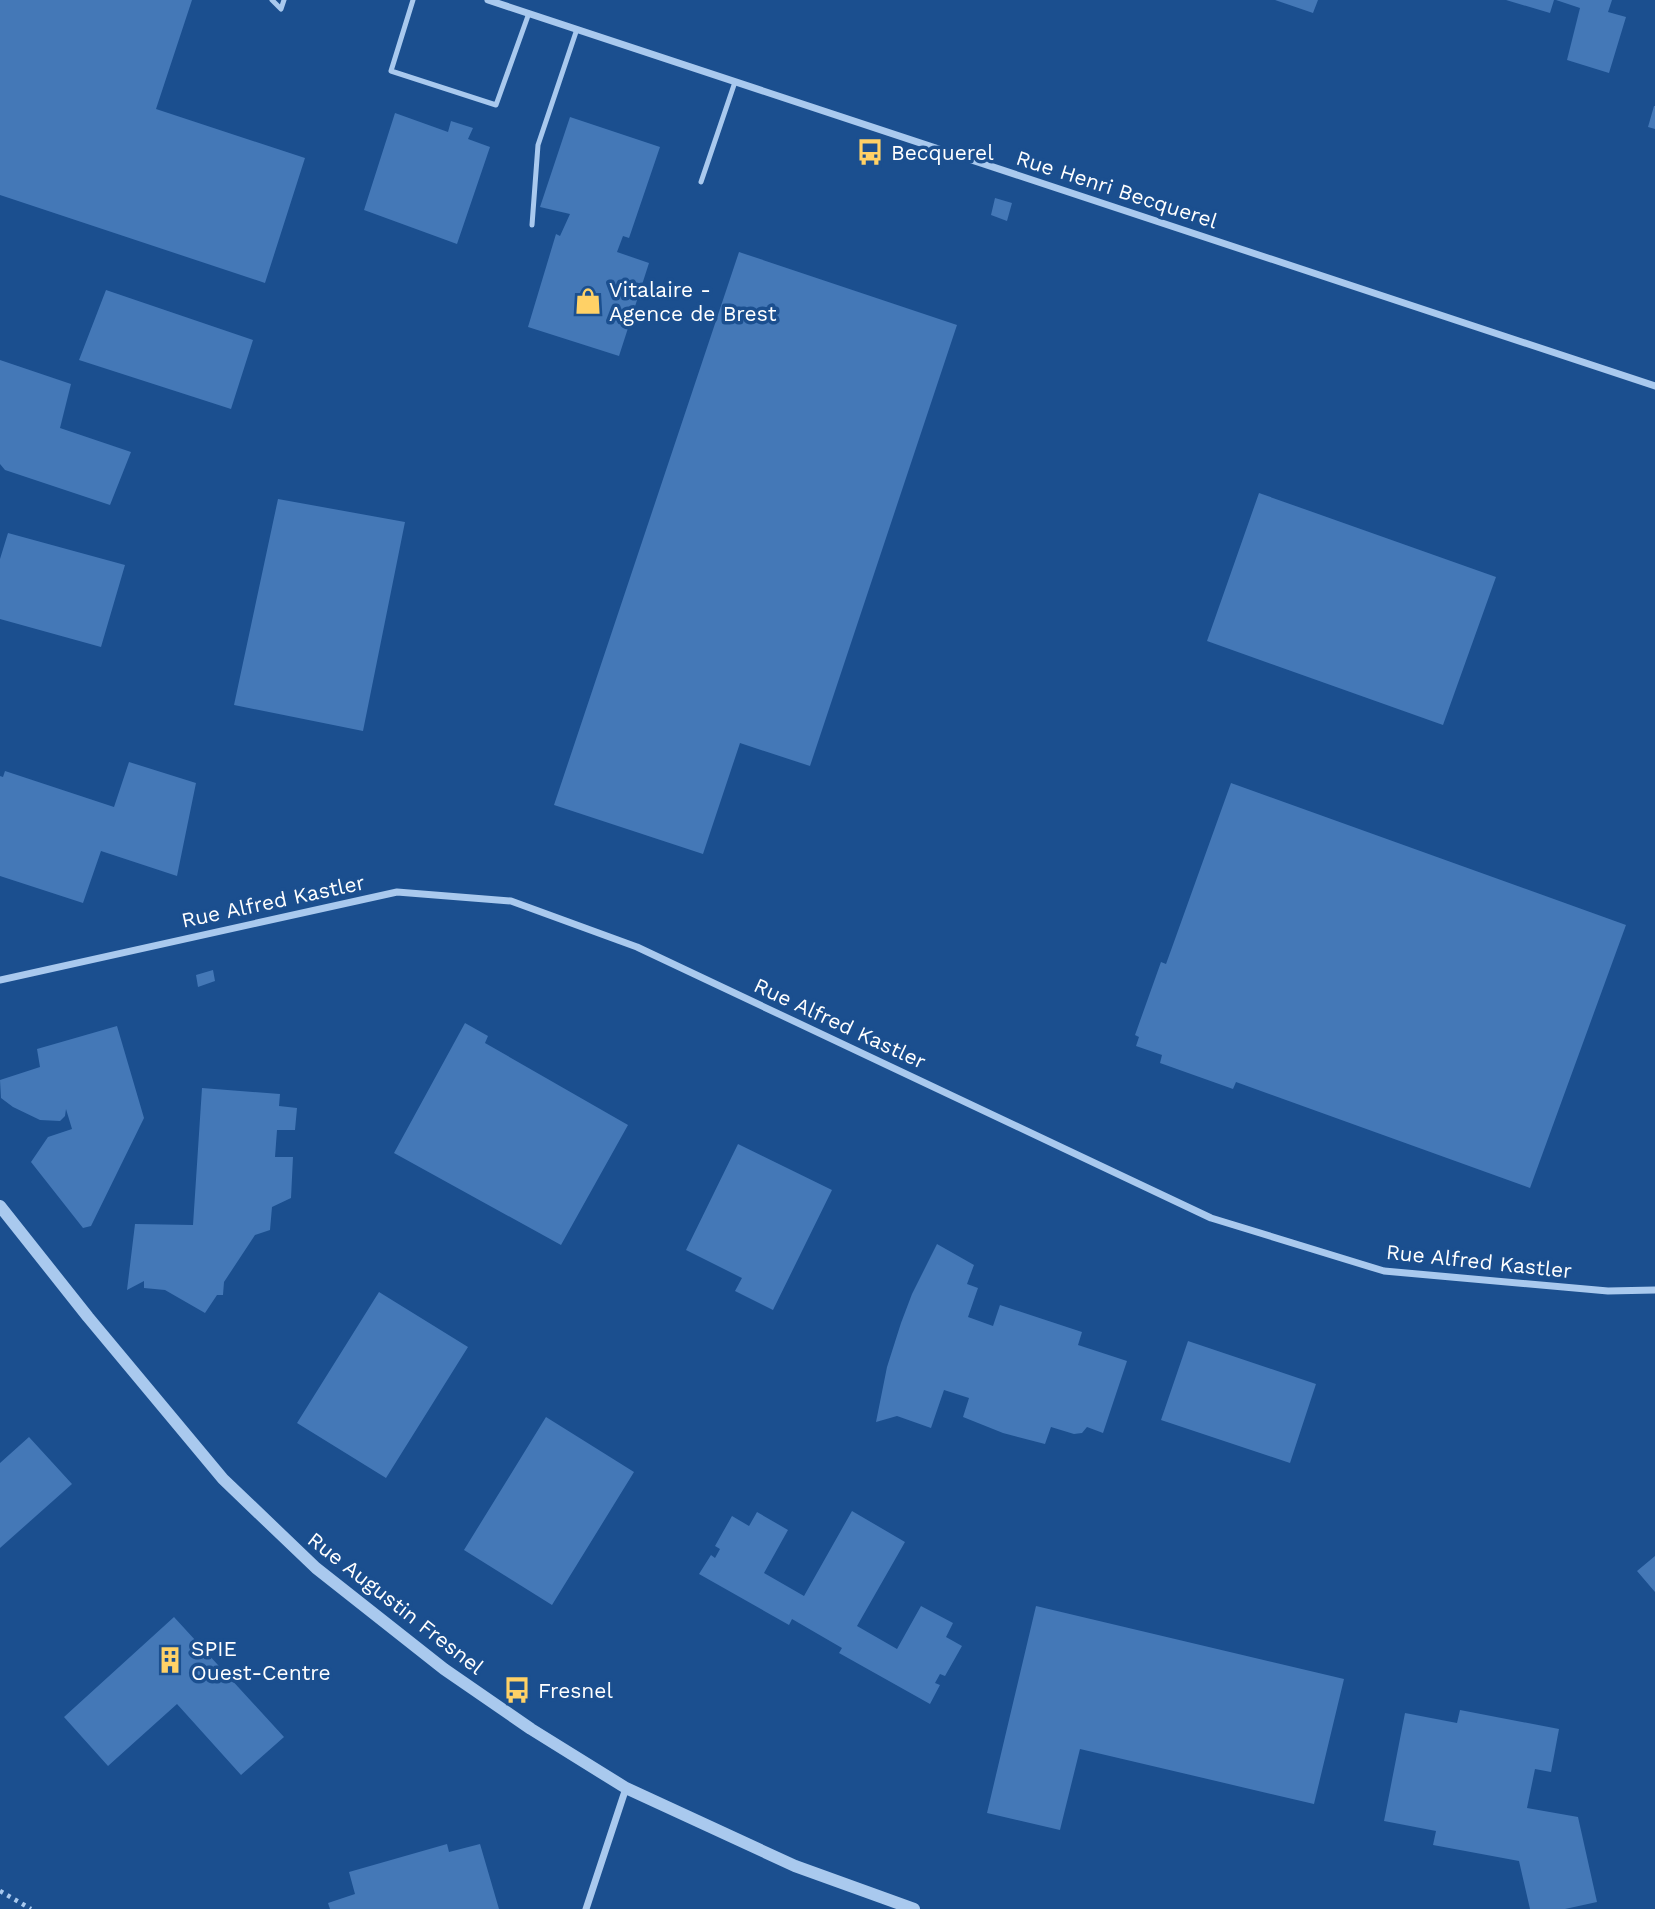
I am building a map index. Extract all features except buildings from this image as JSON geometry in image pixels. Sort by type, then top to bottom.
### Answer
[{"type":"street","name":"Rue Henri Becquerel","points":[[488,0],[1655,386]]},
{"type":"street","name":"Rue Alfred Kastler","points":[[0,980],[397,892],[511,901],[637,947],[1211,1218],[1384,1271],[1608,1291],[1655,1290]]},
{"type":"street","name":"Rue Augustin Fresnel","points":[[0,1206],[223,1479],[316,1568],[455,1676],[531,1730],[626,1788],[795,1866],[914,1909]]},
{"type":"street","points":[[586,1909],[626,1788]]},
{"type":"lane","points":[[272,0],[281,9],[284,0]]},
{"type":"lane","points":[[413,0],[391,71],[496,106],[529,13]]},
{"type":"lane","points":[[532,225],[538,145],[577,29]]},
{"type":"lane","points":[[701,182],[735,82]]},
{"type":"path","points":[[0,1891],[31,1909]]},
{"type":"place","name":"Becquerel","points":[[870,152]]},
{"type":"place","name":"Vitalaire - Agence de Brest","points":[[588,301]]},
{"type":"place","name":"SPIE Ouest-Centre","points":[[170,1660]]},
{"type":"place","name":"Fresnel","points":[[517,1690]]}]
